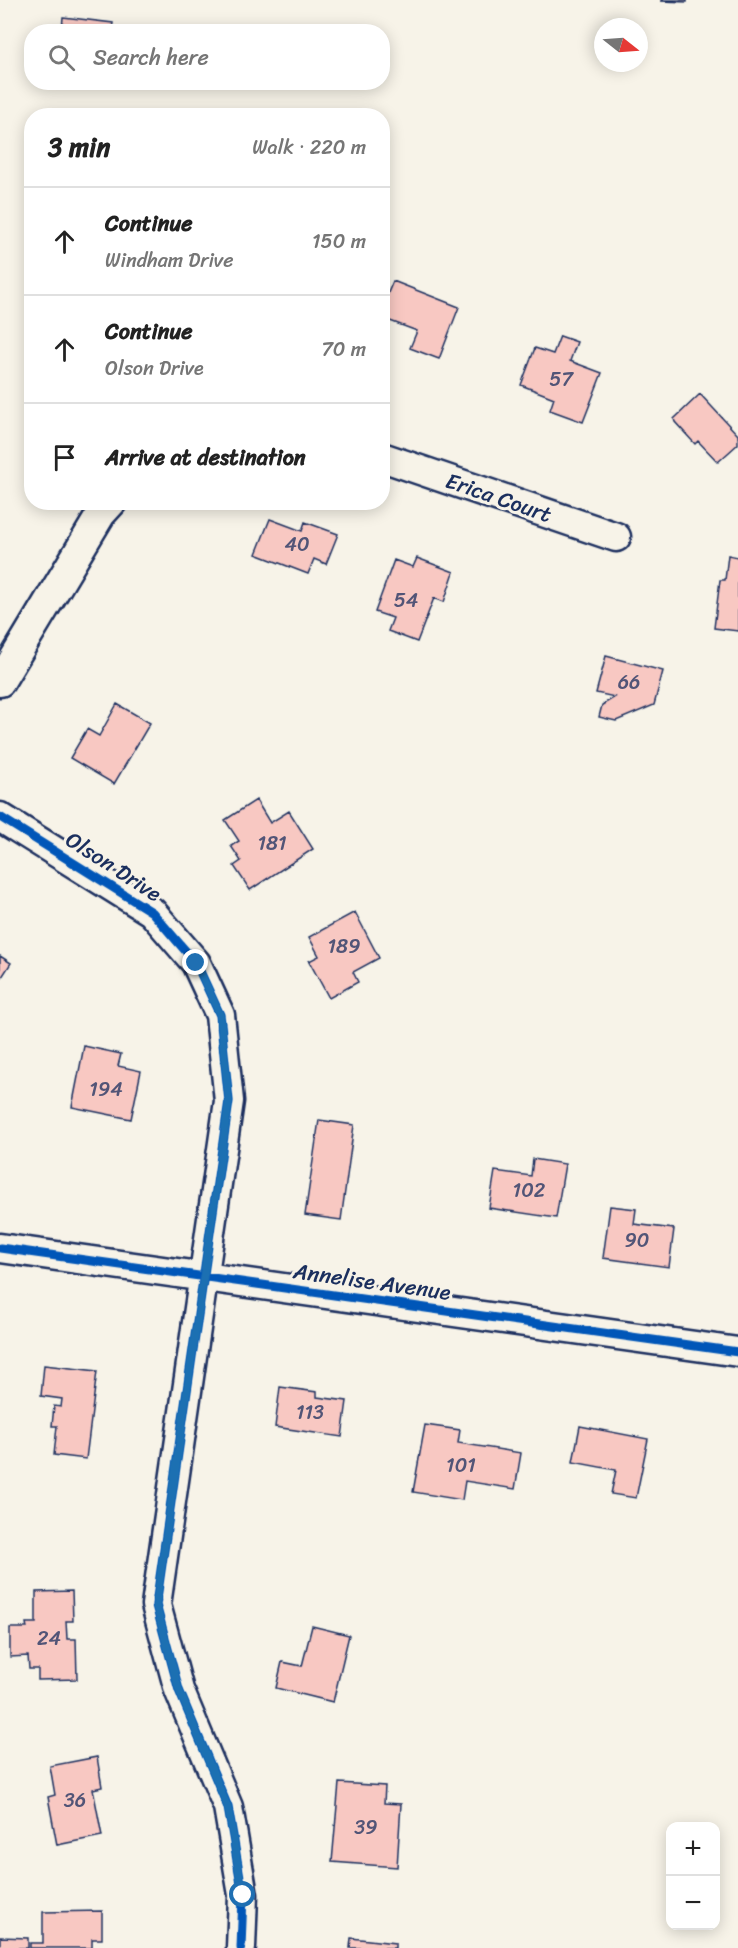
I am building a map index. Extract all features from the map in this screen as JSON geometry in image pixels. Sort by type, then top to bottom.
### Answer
[{"type":"street","name":"Erica Court","points":[[390,460],[616,537]]},
{"type":"street","points":[[0,682],[105,510]]},
{"type":"street","name":"Olson Drive","points":[[0,816],[152,912],[196,963],[220,1015],[229,1101],[156,1605],[179,1690],[228,1808],[243,1895],[241,1948]]},
{"type":"street","name":"Annelise Avenue","points":[[0,1248],[738,1352]]},
{"type":"building","points":[[687,0],[687,2],[661,1]]},
{"type":"building","points":[[63,17],[113,23],[113,24],[62,24]]},
{"type":"building","points":[[393,281],[459,307],[439,359],[410,348],[417,331],[390,321],[390,288]]},
{"type":"building","points":[[560,336],[577,342],[570,361],[602,373],[583,422],[550,410],[554,398],[521,385],[535,348],[553,354]]},
{"type":"building","points":[[700,394],[738,435],[738,444],[718,462],[698,441],[695,444],[674,419]]},
{"type":"building","points":[[270,519],[302,531],[305,522],[338,534],[326,564],[314,559],[308,574],[256,554]]},
{"type":"building","points":[[728,555],[738,557],[738,631],[714,628],[720,580],[725,580]]},
{"type":"building","points":[[417,558],[454,572],[444,602],[434,598],[417,642],[388,631],[393,618],[375,612],[394,560],[413,567]]},
{"type":"building","points":[[606,656],[663,671],[654,705],[616,721],[599,717],[602,705],[615,697],[596,693]]},
{"type":"building","points":[[117,704],[150,723],[114,784],[70,758],[87,729],[99,736]]},
{"type":"building","points":[[256,800],[270,823],[289,811],[313,849],[250,890],[234,866],[241,861],[231,846],[239,841],[225,820]]},
{"type":"building","points":[[355,912],[379,958],[353,972],[358,982],[329,998],[309,961],[319,956],[309,937]]},
{"type":"building","points":[[0,956],[11,963],[0,980]]},
{"type":"building","points":[[84,1046],[121,1054],[118,1066],[141,1071],[131,1119],[72,1107]]},
{"type":"building","points":[[319,1120],[354,1125],[341,1220],[305,1215]]},
{"type":"building","points":[[533,1159],[565,1164],[556,1218],[489,1208],[495,1171],[531,1176]]},
{"type":"building","points":[[610,1206],[636,1209],[634,1224],[674,1229],[669,1267],[603,1258]]},
{"type":"building","points":[[44,1365],[97,1371],[86,1459],[54,1455],[57,1426],[52,1426],[54,1406],[61,1407],[62,1399],[41,1396]]},
{"type":"building","points":[[280,1387],[317,1392],[317,1397],[347,1401],[342,1437],[275,1427]]},
{"type":"building","points":[[425,1425],[460,1430],[458,1443],[521,1453],[515,1489],[465,1481],[462,1500],[413,1492]]},
{"type":"building","points":[[580,1426],[648,1439],[636,1498],[611,1494],[616,1470],[573,1462]]},
{"type":"building","points":[[72,1591],[73,1621],[66,1621],[67,1639],[76,1639],[77,1679],[38,1680],[38,1669],[29,1669],[28,1656],[10,1657],[10,1628],[27,1628],[26,1623],[36,1623],[36,1592]]},
{"type":"building","points":[[312,1626],[349,1635],[333,1702],[276,1688],[282,1662],[302,1666]]},
{"type":"building","points":[[97,1757],[102,1787],[93,1789],[102,1836],[57,1845],[48,1797],[55,1795],[50,1766]]},
{"type":"building","points":[[339,1783],[385,1786],[384,1803],[401,1804],[397,1867],[332,1862]]},
{"type":"building","points":[[102,1911],[102,1939],[92,1939],[92,1948],[30,1948],[30,1943],[43,1943],[43,1912]]},
{"type":"building","points":[[0,1937],[28,1938],[28,1948],[0,1948]]},
{"type":"building","points":[[351,1938],[395,1943],[395,1948],[350,1948]]},
{"type":"cycle path","points":[[0,817],[152,912],[196,963],[220,1015],[229,1101],[156,1605],[179,1690],[228,1807],[243,1895],[241,1948]]},
{"type":"cycle path","points":[[0,1248],[738,1352]]},
{"type":"route","points":[[196,963],[220,1015],[229,1101],[156,1605],[179,1690],[228,1808],[243,1895]]}]
